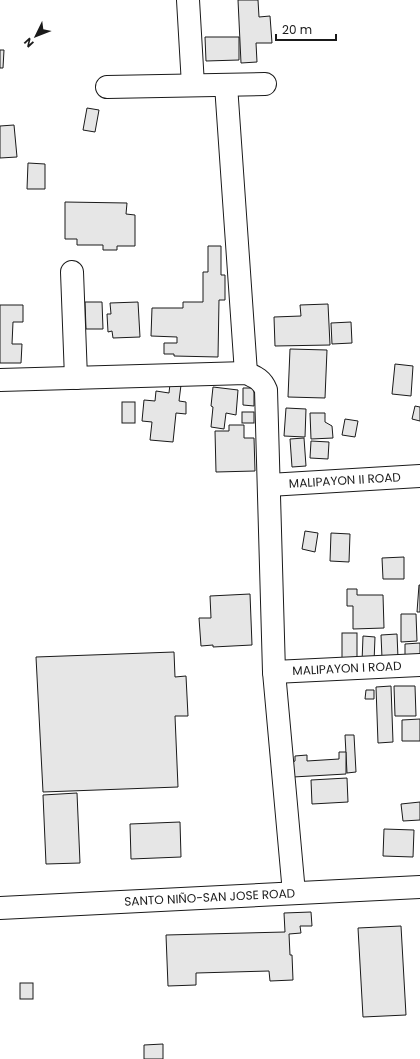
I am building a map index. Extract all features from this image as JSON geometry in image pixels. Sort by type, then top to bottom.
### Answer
[{"type":"street","points":[[188,0],[194,85]]},
{"type":"street","points":[[106,87],[265,84]]},
{"type":"street","points":[[226,85],[246,374]]},
{"type":"street","points":[[72,272],[76,378]]},
{"type":"street","points":[[0,380],[246,374],[256,376],[263,382],[266,390],[274,672],[294,893]]},
{"type":"street","name":"MALIPAYON II ROAD","points":[[269,485],[420,476]]},
{"type":"street","name":"MALIPAYON I ROAD","points":[[274,672],[420,665]]},
{"type":"street","name":"SANTO NIÑO-SAN JOSE ROAD","points":[[0,908],[420,887]]},
{"type":"building","points":[[238,0],[258,0],[259,17],[270,16],[272,43],[256,43],[257,62],[241,63]]},
{"type":"building","points":[[205,37],[239,37],[239,60],[206,61]]},
{"type":"building","points":[[0,50],[4,50],[3,68],[0,68]]},
{"type":"building","points":[[87,108],[99,110],[95,132],[83,130]]},
{"type":"building","points":[[14,125],[17,157],[0,158],[0,126]]},
{"type":"building","points":[[28,163],[45,164],[45,189],[27,189]]},
{"type":"building","points":[[65,202],[127,203],[126,214],[135,215],[135,246],[117,246],[117,250],[103,250],[103,245],[77,245],[77,239],[65,239]]},
{"type":"building","points":[[208,246],[221,246],[221,275],[225,275],[225,300],[219,300],[218,357],[174,356],[174,354],[164,354],[164,343],[177,343],[177,337],[151,336],[152,308],[183,308],[183,302],[203,302],[203,272],[208,272]]},
{"type":"building","points":[[85,302],[102,302],[103,329],[86,329]]},
{"type":"building","points":[[138,302],[140,337],[113,338],[112,331],[108,332],[107,314],[111,314],[110,303]]},
{"type":"building","points":[[328,304],[330,345],[275,346],[274,317],[301,316],[300,305]]},
{"type":"building","points":[[0,305],[23,305],[23,322],[13,322],[12,344],[22,344],[21,363],[0,363]]},
{"type":"building","points":[[351,322],[352,343],[332,344],[331,323]]},
{"type":"building","points":[[290,349],[327,350],[325,398],[288,397]]},
{"type":"building","points":[[395,364],[413,366],[411,396],[392,394]]},
{"type":"building","points":[[170,384],[181,385],[179,401],[186,402],[186,414],[176,413],[173,442],[150,440],[152,422],[142,421],[144,400],[155,401],[156,391],[169,393]]},
{"type":"building","points":[[213,387],[238,390],[236,415],[226,413],[224,429],[211,427]]},
{"type":"building","points":[[243,388],[254,388],[254,406],[243,405]]},
{"type":"building","points":[[122,402],[135,402],[135,423],[122,423]]},
{"type":"building","points":[[415,406],[420,407],[420,421],[412,419]]},
{"type":"building","points":[[286,408],[306,409],[305,437],[284,436]]},
{"type":"building","points":[[242,412],[254,412],[254,423],[242,423]]},
{"type":"building","points":[[310,413],[325,413],[325,422],[332,426],[333,438],[311,439]]},
{"type":"building","points":[[345,419],[358,421],[355,437],[342,435]]},
{"type":"building","points":[[229,425],[244,425],[244,438],[254,438],[255,471],[216,472],[215,431],[229,431]]},
{"type":"building","points":[[304,438],[306,466],[292,467],[290,439]]},
{"type":"building","points":[[311,441],[329,442],[328,459],[310,458]]},
{"type":"building","points":[[305,531],[318,533],[315,552],[302,549]]},
{"type":"building","points":[[331,533],[350,534],[349,562],[330,561]]},
{"type":"building","points":[[404,557],[404,579],[383,579],[382,558]]},
{"type":"building","points":[[419,585],[420,612],[417,612]]},
{"type":"building","points":[[347,589],[357,589],[357,595],[383,595],[384,628],[353,629],[353,606],[347,606]]},
{"type":"building","points":[[250,594],[252,645],[213,647],[213,645],[201,646],[199,618],[211,618],[210,596]]},
{"type":"building","points":[[401,614],[416,614],[417,641],[401,642]]},
{"type":"building","points":[[342,633],[357,633],[357,662],[342,662]]},
{"type":"building","points":[[397,634],[398,658],[382,658],[381,635]]},
{"type":"building","points":[[363,636],[375,637],[374,662],[362,662]]},
{"type":"building","points":[[420,643],[420,658],[405,659],[405,644]]},
{"type":"building","points":[[174,652],[175,677],[186,676],[188,716],[175,716],[178,787],[43,792],[36,657]]},
{"type":"building","points":[[391,686],[393,742],[378,743],[376,687]]},
{"type":"building","points":[[394,686],[415,686],[416,716],[395,716]]},
{"type":"building","points":[[366,690],[374,690],[374,699],[365,699]]},
{"type":"building","points":[[420,719],[420,741],[402,741],[402,720]]},
{"type":"building","points":[[345,735],[354,735],[356,772],[347,773]]},
{"type":"building","points":[[339,752],[346,752],[346,774],[293,777],[293,762],[295,761],[295,756],[307,755],[307,761],[339,759]]},
{"type":"building","points":[[347,778],[348,802],[312,804],[311,780]]},
{"type":"building","points":[[77,793],[80,863],[46,864],[43,795]]},
{"type":"building","points":[[420,802],[420,820],[403,821],[401,804]]},
{"type":"building","points":[[180,822],[181,857],[131,859],[130,824]]},
{"type":"building","points":[[384,829],[414,830],[413,857],[383,856]]},
{"type":"building","points":[[311,912],[312,926],[300,926],[301,933],[289,934],[293,980],[270,981],[269,971],[196,973],[196,985],[168,986],[166,935],[285,932],[284,913]]},
{"type":"building","points":[[401,926],[406,1015],[363,1017],[358,928]]},
{"type":"building","points":[[20,983],[33,983],[33,999],[20,999]]},
{"type":"building","points":[[163,1044],[163,1059],[144,1059],[144,1045]]}]
